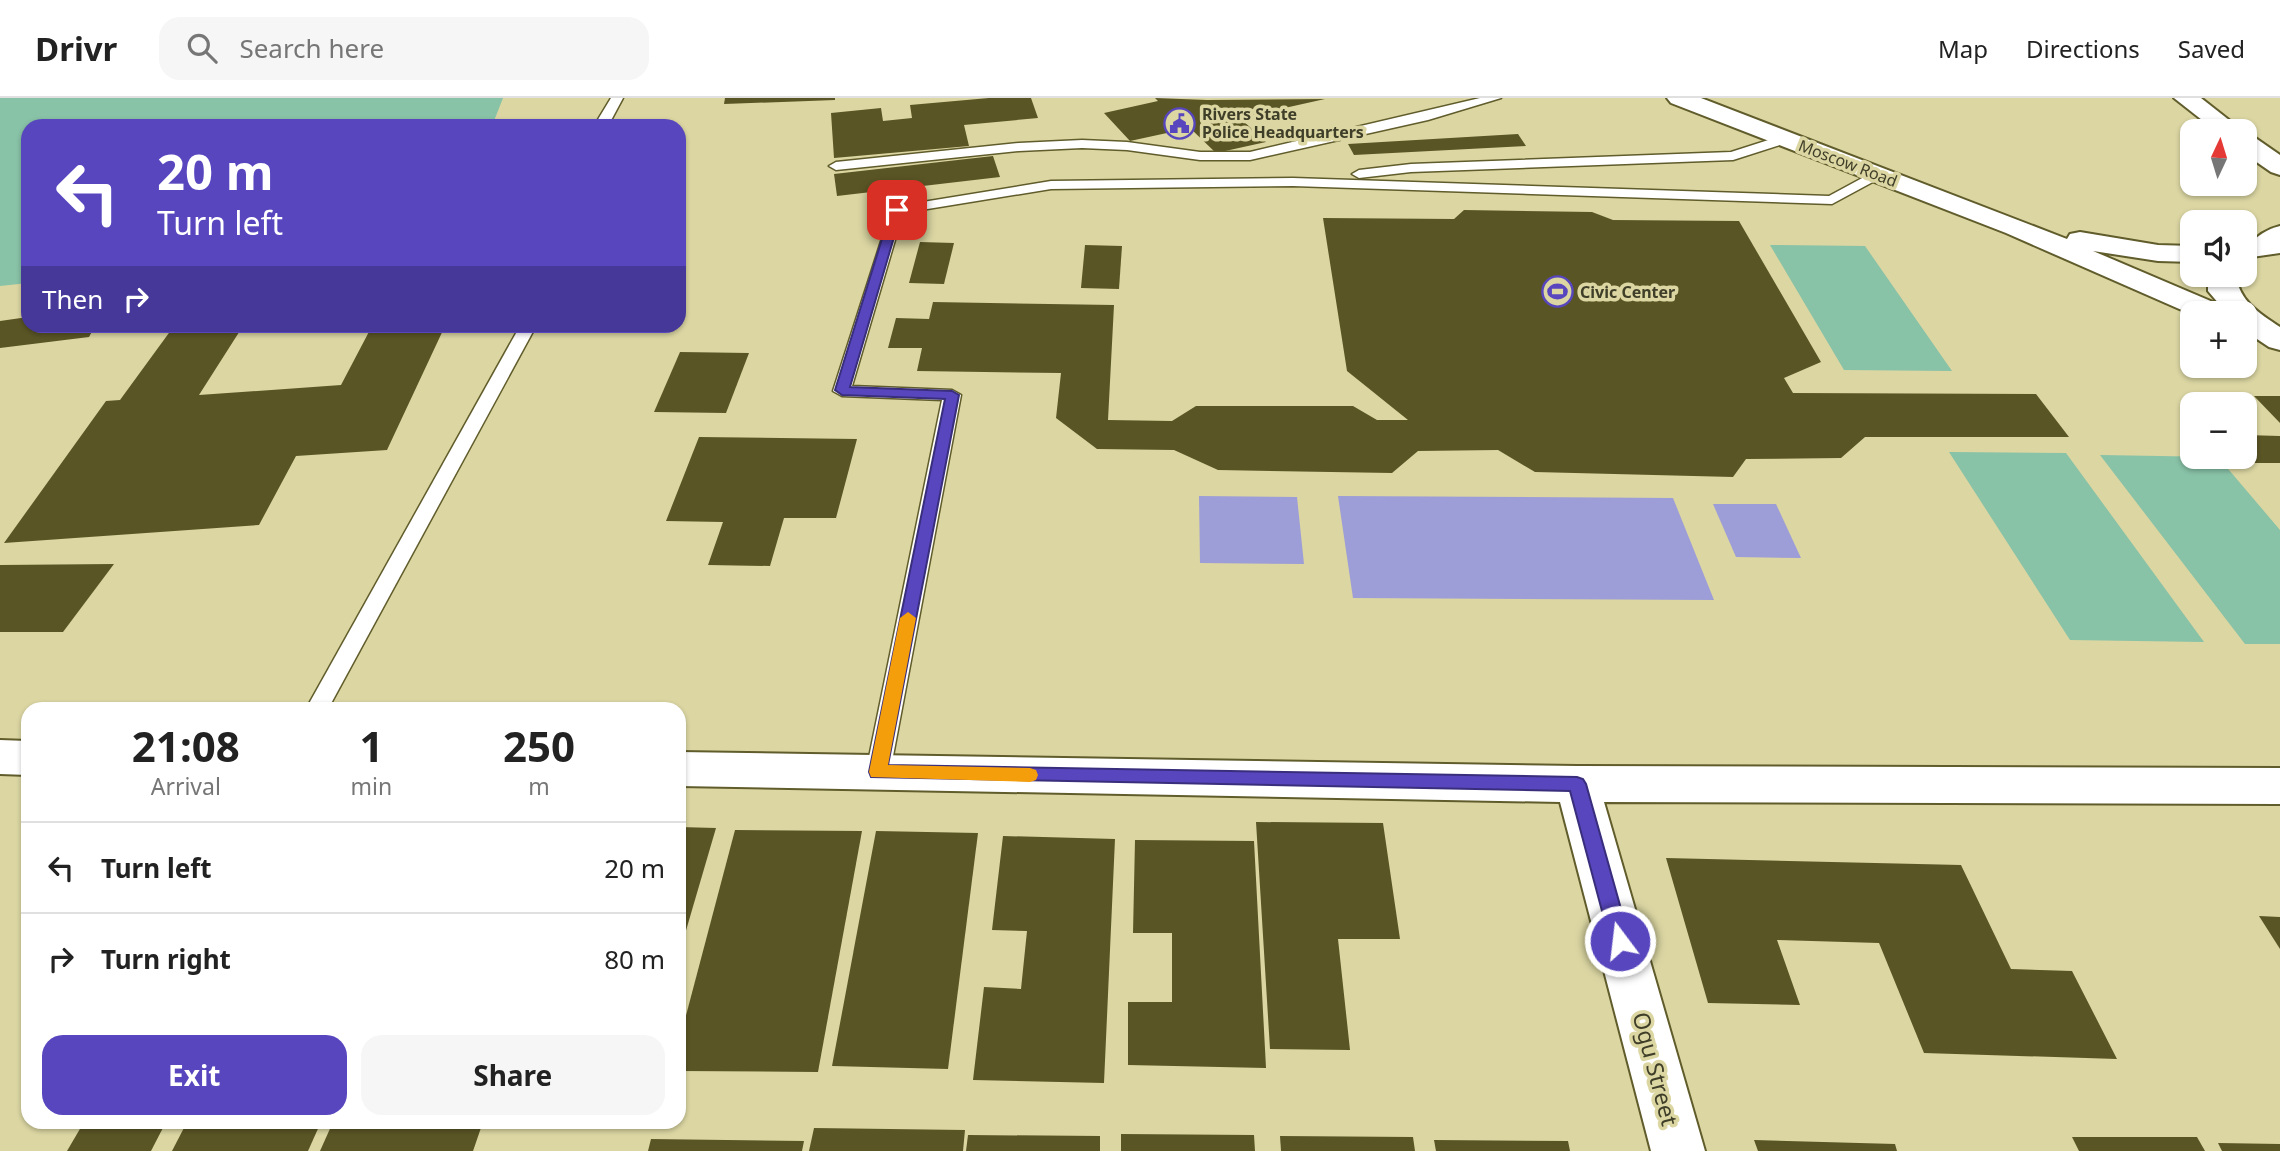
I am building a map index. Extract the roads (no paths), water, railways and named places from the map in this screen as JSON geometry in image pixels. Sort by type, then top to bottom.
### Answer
[{"type":"street","name":"Moscow Road","points":[[1679,98],[2016,227],[2185,301]]},
{"type":"street","points":[[2186,98],[2215,119]]},
{"type":"street","points":[[2258,151],[2277,163]]},
{"type":"street","name":"Moscow Road","points":[[2016,227],[2158,253],[2180,254]]},
{"type":"street","points":[[2257,324],[2280,341]]},
{"type":"street","points":[[2257,332],[2280,341]]},
{"type":"street","points":[[0,757],[21,758]]},
{"type":"street","points":[[686,769],[1577,784],[2280,786]]},
{"type":"street","name":"Ogu Street","points":[[1577,784],[1678,1151]]},
{"type":"lane","points":[[605,119],[617,98]]},
{"type":"lane","points":[[836,166],[1019,147],[1083,144],[1127,146],[1200,156],[1250,156],[1495,98]]},
{"type":"lane","points":[[1293,182],[1411,168],[1733,156],[1784,139]]},
{"type":"lane","points":[[878,772],[952,395],[842,390],[897,210],[1051,185],[1293,182],[1832,200],[1877,174]]},
{"type":"lane","points":[[321,702],[524,333]]},
{"type":"water","points":[[1199,496],[1297,497],[1304,564],[1200,563]]},
{"type":"water","points":[[1338,496],[1673,498],[1714,600],[1353,598]]},
{"type":"water","points":[[1713,504],[1776,504],[1801,558],[1736,557]]},
{"type":"place","name":"Rivers State Police Headquarters","points":[[1179,123]]},
{"type":"place","name":"Civic Center","points":[[1557,292]]}]
